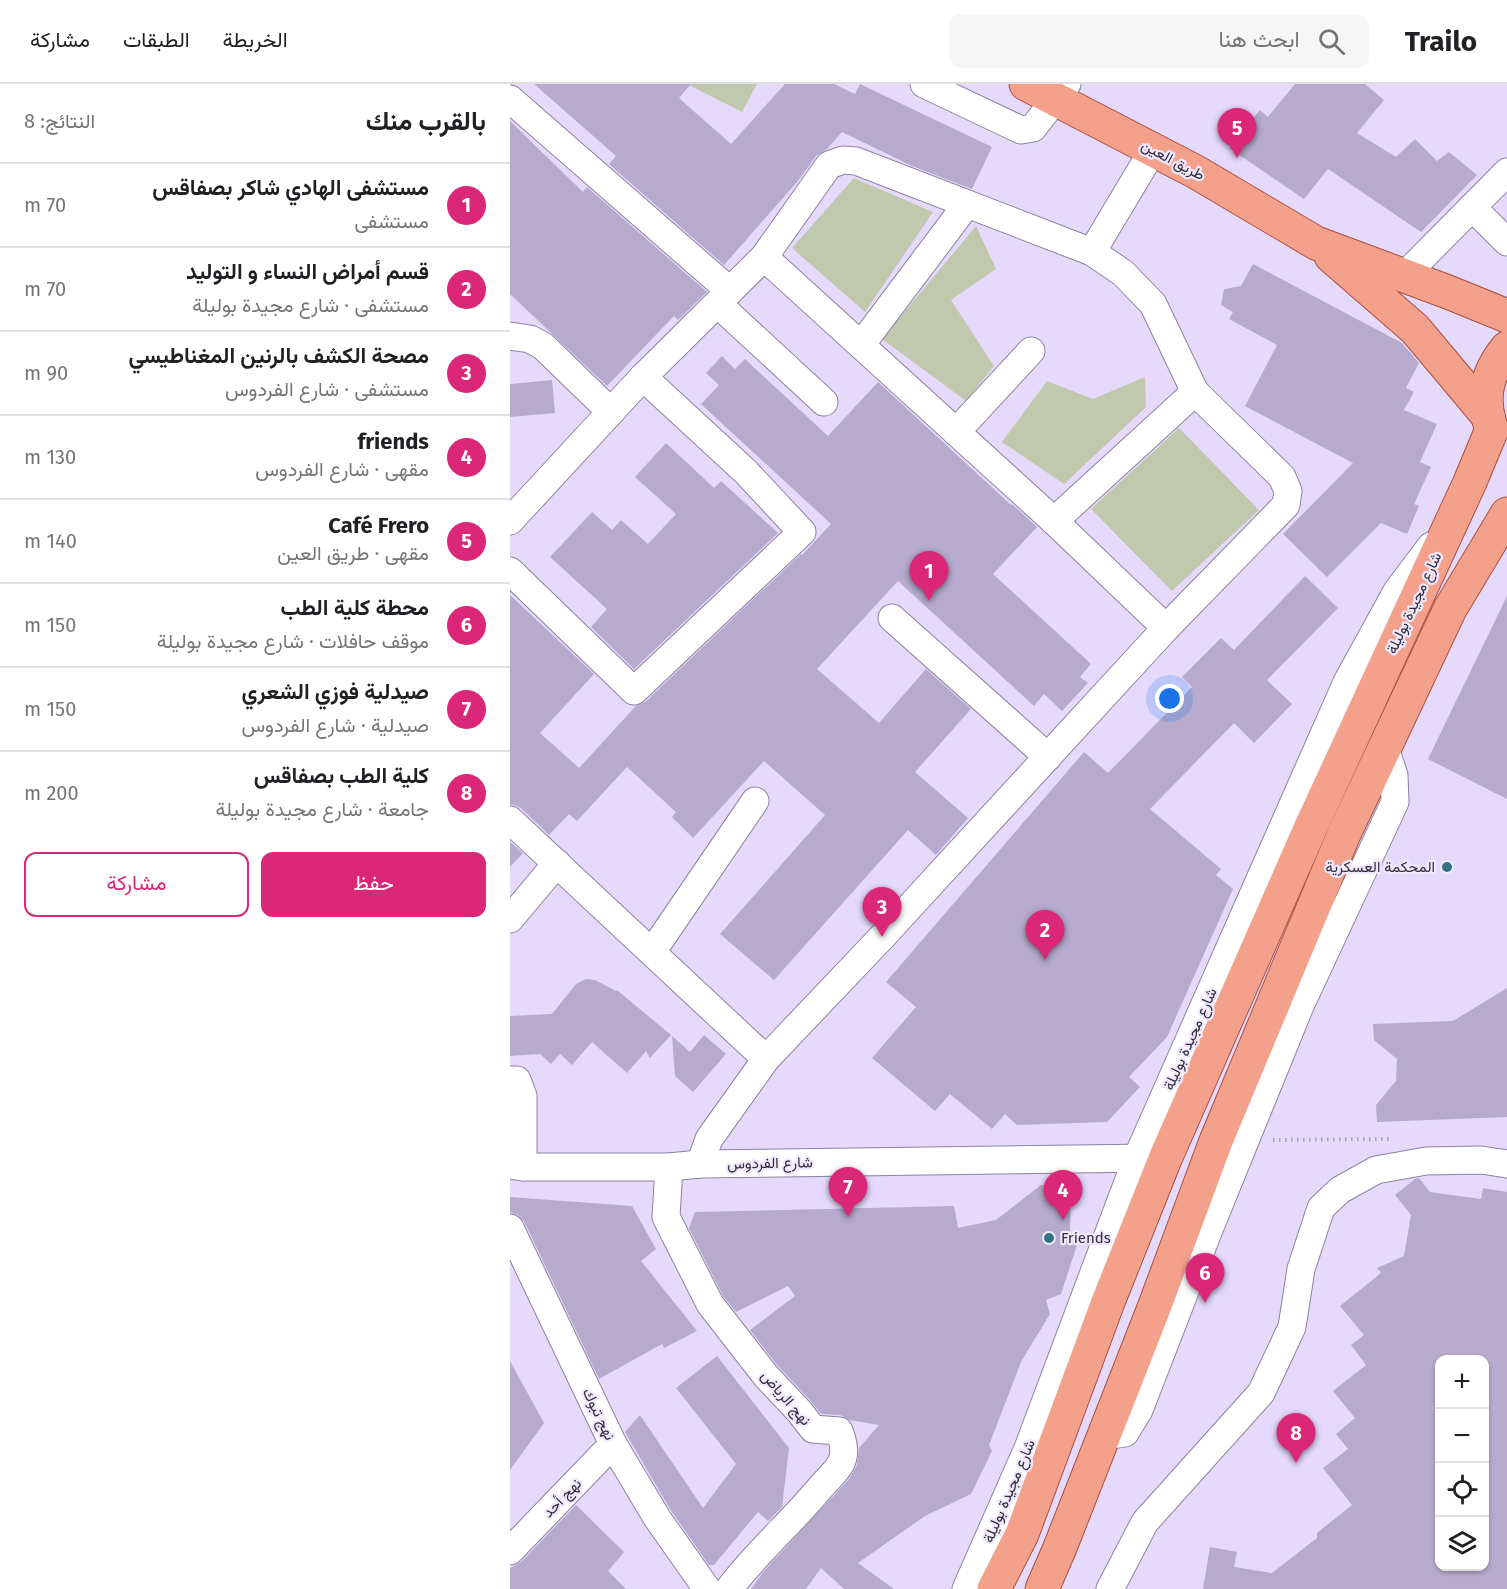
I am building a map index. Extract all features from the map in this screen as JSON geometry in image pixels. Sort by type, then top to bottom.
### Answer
[{"type":"main road","name":"طريق العين","points":[[1026,84],[1061,91],[1153,150],[1196,172],[1316,243],[1507,316]]},
{"type":"main road","name":"طريق العين","points":[[1316,243],[1415,329],[1495,432]]},
{"type":"main road","points":[[1495,432],[1486,398],[1488,380],[1496,363],[1507,348]]},
{"type":"main road","name":"شارع مجيدة بوليلة","points":[[994,1589],[1022,1534],[1108,1302],[1151,1158],[1310,829],[1456,511],[1495,432]]},
{"type":"main road","points":[[1042,1589],[1154,1308],[1216,1141],[1344,834],[1450,609],[1507,514]]},
{"type":"street","points":[[924,84],[1021,130],[1033,128],[1061,91]]},
{"type":"street","points":[[510,99],[724,297],[824,402]]},
{"type":"street","points":[[1092,252],[1153,150]]},
{"type":"street","points":[[510,521],[644,377],[764,257],[829,165],[843,160],[856,161],[1092,252],[1124,273],[1153,304],[1195,392],[1282,477],[1288,490],[1286,505],[1166,628],[882,937],[766,1059],[709,1139],[700,1164]]},
{"type":"street","points":[[1404,276],[1507,172]]},
{"type":"street","points":[[861,345],[967,204]]},
{"type":"street","points":[[1472,207],[1507,242]]},
{"type":"street","points":[[764,257],[1054,521],[1166,628]]},
{"type":"street","points":[[510,336],[530,339],[543,346],[611,412]]},
{"type":"street","points":[[956,432],[1031,351]]},
{"type":"street","points":[[510,571],[634,691],[802,532],[746,472],[644,377]]},
{"type":"street","points":[[1054,521],[1195,392]]},
{"type":"street","points":[[892,618],[1048,757]]},
{"type":"street","points":[[1103,1436],[1125,1433],[1139,1410],[1300,1006],[1395,802],[1394,774],[1385,748]]},
{"type":"street","points":[[652,952],[755,801]]},
{"type":"street","points":[[510,820],[766,1059]]},
{"type":"street","points":[[510,918],[556,863]]},
{"type":"street","points":[[510,1080],[518,1080],[523,1096],[517,1166]]},
{"type":"street","name":"شارع الفردوس","points":[[517,1166],[669,1167],[700,1164],[1151,1158]]},
{"type":"street","name":"شارع مجيدة بوليلة","points":[[966,1589],[1151,1158]]},
{"type":"street","points":[[1110,1589],[1145,1522],[1261,1393],[1292,1327],[1301,1269],[1321,1208],[1340,1190],[1376,1170],[1426,1161],[1480,1160],[1507,1164]]},
{"type":"street","name":"نهج الرياض","points":[[669,1167],[666,1217],[710,1304],[766,1376],[799,1410],[813,1429],[839,1431],[844,1451],[841,1462],[812,1497],[729,1589]]},
{"type":"street","name":"نهج تبوك","points":[[510,1228],[613,1444],[657,1518],[707,1589]]},
{"type":"street","name":"نهج أحد","points":[[510,1551],[613,1444]]},
{"type":"path","points":[[1245,1141],[1400,1139]]},
{"type":"green space","points":[[687,84],[757,84],[742,112]]},
{"type":"green space","points":[[854,178],[933,212],[865,312],[792,248]]},
{"type":"green space","points":[[976,226],[996,269],[951,300],[994,366],[966,401],[882,339]]},
{"type":"green space","points":[[1145,377],[1146,407],[1064,484],[1002,442],[1047,381],[1093,399]]},
{"type":"green space","points":[[1179,428],[1259,510],[1172,591],[1091,509]]},
{"type":"building","points":[[534,84],[691,84],[679,98],[731,144],[785,84],[834,84],[855,94],[860,84],[992,147],[972,189],[912,166],[842,132],[827,149],[816,156],[798,181],[724,265],[609,164],[616,156]]},
{"type":"building","points":[[1295,84],[1365,84],[1384,100],[1357,133],[1396,157],[1415,139],[1437,161],[1449,152],[1477,175],[1421,232],[1328,169],[1304,199],[1229,148],[1260,110],[1268,117]]},
{"type":"building","points":[[510,121],[583,192],[587,187],[707,292],[678,320],[674,316],[607,386],[510,294]]},
{"type":"building","points":[[1253,264],[1402,343],[1419,363],[1406,388],[1414,392],[1404,410],[1437,424],[1420,462],[1431,467],[1414,504],[1419,506],[1407,534],[1381,523],[1327,577],[1283,534],[1353,463],[1245,406],[1277,345],[1229,319],[1233,312],[1221,305],[1224,289],[1241,286]]},
{"type":"building","points":[[722,356],[735,369],[745,359],[828,436],[878,382],[1037,527],[993,574],[1091,664],[1080,677],[1088,683],[1062,711],[1044,694],[1034,706],[898,581],[817,669],[879,723],[926,669],[971,709],[915,772],[968,818],[936,855],[908,830],[774,980],[720,934],[825,815],[764,761],[693,838],[672,817],[676,812],[627,767],[577,821],[569,814],[549,835],[521,808],[510,805],[510,595],[594,674],[540,733],[579,768],[636,706],[645,702],[802,555],[831,524],[701,404],[719,385],[706,373]]},
{"type":"building","points":[[552,380],[555,413],[510,417],[510,384]]},
{"type":"building","points":[[666,443],[714,488],[721,481],[778,533],[634,669],[591,627],[607,609],[550,557],[592,512],[612,530],[621,520],[648,544],[676,514],[635,477]]},
{"type":"building","points":[[1305,576],[1338,608],[1267,680],[1292,704],[1254,743],[1234,723],[1150,809],[1221,869],[1216,875],[1233,889],[1167,1037],[1129,1077],[1140,1087],[1107,1122],[1017,1125],[1005,1114],[992,1129],[950,1094],[935,1111],[872,1058],[916,1007],[886,982],[1084,752],[1108,773],[1192,687],[1182,677],[1221,638],[1234,650]]},
{"type":"building","points":[[1507,596],[1507,799],[1428,759]]},
{"type":"building","points":[[510,842],[523,853],[510,867]]},
{"type":"building","points":[[586,979],[595,980],[617,990],[671,1035],[650,1058],[646,1051],[627,1073],[592,1042],[572,1065],[560,1054],[551,1064],[540,1054],[510,1056],[510,1016],[552,1014],[576,984]]},
{"type":"building","points":[[1507,988],[1507,1117],[1377,1122],[1376,1105],[1396,1081],[1397,1059],[1374,1040],[1373,1024],[1453,1021]]},
{"type":"building","points":[[704,1035],[726,1054],[693,1092],[675,1076],[672,1036],[690,1052]]},
{"type":"building","points":[[1419,1178],[1430,1192],[1481,1199],[1483,1188],[1507,1192],[1507,1589],[1203,1589],[1210,1547],[1237,1552],[1234,1567],[1272,1573],[1317,1538],[1317,1533],[1352,1505],[1323,1468],[1348,1449],[1336,1434],[1355,1418],[1333,1391],[1366,1365],[1351,1345],[1364,1335],[1340,1306],[1381,1273],[1377,1268],[1404,1256],[1411,1215],[1395,1195]]},
{"type":"building","points":[[1041,1185],[1071,1185],[1070,1233],[1078,1242],[1061,1294],[1046,1300],[1050,1314],[1021,1362],[989,1445],[992,1451],[971,1494],[925,1516],[858,1563],[894,1589],[844,1589],[821,1568],[806,1589],[751,1589],[764,1571],[849,1479],[857,1465],[859,1448],[879,1425],[850,1420],[840,1415],[821,1414],[778,1366],[750,1330],[795,1296],[788,1286],[736,1312],[723,1296],[689,1228],[695,1212],[954,1206],[958,1228],[996,1220]]},
{"type":"building","points":[[510,1197],[632,1206],[656,1249],[641,1261],[697,1331],[664,1348],[662,1344],[599,1379],[524,1221],[518,1215],[510,1212]]},
{"type":"building","points":[[717,1356],[789,1448],[782,1507],[768,1521],[758,1512],[714,1565],[709,1565],[670,1509],[625,1432],[640,1415],[703,1508],[736,1464],[676,1388]]},
{"type":"building","points":[[510,1361],[544,1423],[510,1470]]},
{"type":"building","points":[[576,1505],[624,1552],[608,1571],[626,1589],[510,1589],[510,1568],[521,1562]]},
{"type":"place","name":"Café Frero","points":[[1237,158]]},
{"type":"place","name":"مستشفى الهادي شاكر بصفاقس","points":[[929,601]]},
{"type":"place","name":"المحكمة العسكرية","points":[[1447,867]]},
{"type":"place","name":"مصحة الكشف بالرنين المغناطيسي","points":[[882,937]]},
{"type":"place","name":"قسم أمراض النساء و التوليد","points":[[1045,960]]},
{"type":"place","name":"صيدلية فوزي الشعري","points":[[848,1217]]},
{"type":"place","name":"friends","points":[[1063,1220]]},
{"type":"place","name":"Friends","points":[[1049,1238]]},
{"type":"place","name":"محطة كلية الطب","points":[[1205,1303]]},
{"type":"place","name":"كلية الطب بصفاقس","points":[[1296,1463]]}]
